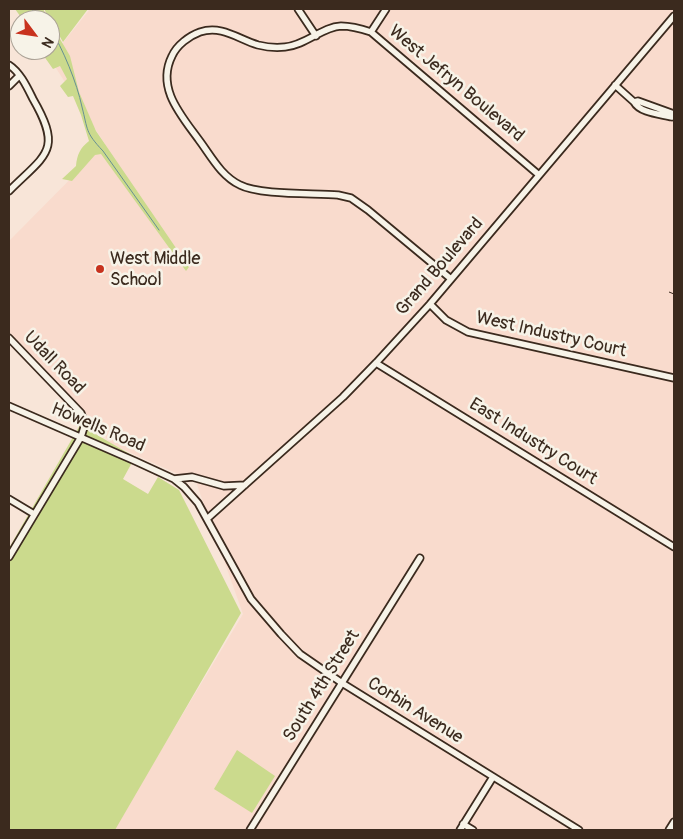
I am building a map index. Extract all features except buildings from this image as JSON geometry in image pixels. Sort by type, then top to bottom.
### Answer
[{"type":"street","points":[[298,9],[316,36]]},
{"type":"street","points":[[371,32],[386,9]]},
{"type":"street","name":"Grand Boulevard","points":[[208,518],[344,397],[376,363],[430,304],[674,16]]},
{"type":"street","name":"West Jefryn Boulevard","points":[[451,279],[351,198],[333,194],[251,190],[233,181],[221,170],[171,100],[166,86],[166,73],[173,52],[190,36],[209,30],[220,30],[234,34],[259,45],[282,47],[303,43],[331,28],[341,26],[371,32],[539,175]]},
{"type":"street","points":[[9,65],[20,76],[42,113],[48,129],[50,142],[43,157],[9,191]]},
{"type":"street","points":[[9,86],[20,76]]},
{"type":"street","points":[[615,85],[644,110],[672,117],[674,115]]},
{"type":"street","name":"West Industry Court","points":[[430,304],[446,320],[468,332],[674,378]]},
{"type":"street","name":"Udall Road","points":[[9,338],[81,413],[85,424],[81,437]]},
{"type":"street","name":"East Industry Court","points":[[376,363],[674,547]]},
{"type":"street","name":"Howells Road","points":[[9,406],[174,479]]},
{"type":"street","points":[[9,556],[81,437]]},
{"type":"street","points":[[174,479],[192,477],[224,486],[245,485]]},
{"type":"street","name":"Corbin Avenue","points":[[174,479],[191,494],[208,518],[251,599],[300,654],[342,683],[579,830]]},
{"type":"street","points":[[9,499],[34,514]]},
{"type":"street","name":"South 4th Street","points":[[250,830],[420,558]]},
{"type":"street","points":[[472,830],[462,827],[493,777]]},
{"type":"street","points":[[669,830],[674,822]]},
{"type":"shaded area","points":[[90,9],[674,9],[674,830],[113,830],[243,614],[196,482],[111,444],[95,423],[9,332],[9,241],[105,144],[51,60],[60,60],[60,46]]},
{"type":"green space","points":[[15,9],[44,10],[16,10]]},
{"type":"green space","points":[[88,9],[63,42],[60,37],[60,10],[45,10]]},
{"type":"green space","points":[[60,39],[70,56],[79,92],[96,131],[189,267],[186,271],[101,154],[95,155],[72,181],[62,179],[76,166],[77,158],[83,146],[89,141],[73,96],[68,97],[60,86],[67,79],[60,66],[53,69],[47,60],[60,60]]},
{"type":"green space","points":[[80,425],[135,457],[123,479],[148,494],[158,477],[179,490],[241,613],[115,830],[9,830],[9,548]]},
{"type":"green space","points":[[237,750],[275,776],[252,813],[214,789]]},
{"type":"waterway","points":[[60,46],[73,77],[90,135],[159,230]]},
{"type":"railway","points":[[669,292],[674,294]]},
{"type":"place","name":"West Middle School","points":[[100,269]]}]
